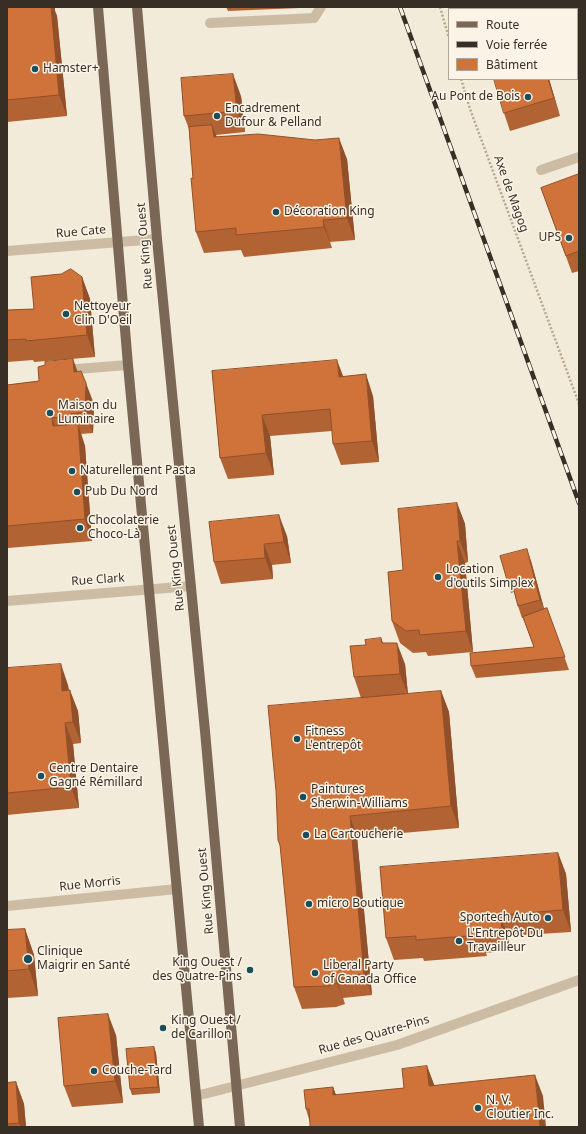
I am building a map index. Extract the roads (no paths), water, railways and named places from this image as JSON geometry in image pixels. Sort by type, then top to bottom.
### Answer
[{"type":"main road","points":[[98,7],[128,366],[199,1127]]},
{"type":"main road","name":"Rue King Ouest","points":[[137,7],[157,239],[191,586],[240,1127]]},
{"type":"street","points":[[210,23],[314,18],[321,7]]},
{"type":"street","points":[[541,170],[579,157]]},
{"type":"street","name":"Rue Cate","points":[[7,251],[157,239]]},
{"type":"street","points":[[54,371],[128,366]]},
{"type":"street","name":"Rue Clark","points":[[7,601],[191,586]]},
{"type":"street","name":"Rue Morris","points":[[7,906],[177,889]]},
{"type":"street","name":"Rue des Quatre-Pins","points":[[196,1096],[396,1044],[579,980]]},
{"type":"railway","points":[[400,7],[579,503]]},
{"type":"place","name":"Hamster+","points":[[35,69]]},
{"type":"place","name":"Au Pont de Bois","points":[[528,97]]},
{"type":"place","name":"Encadrement Dufour & Pelland","points":[[217,116]]},
{"type":"place","name":"Décoration King","points":[[276,212]]},
{"type":"place","name":"UPS","points":[[569,238]]},
{"type":"place","name":"Nettoyeur Clin D'Oeil","points":[[66,314]]},
{"type":"place","name":"Maison du Luminaire","points":[[50,413]]},
{"type":"place","name":"Naturellement Pasta","points":[[72,471]]},
{"type":"place","name":"Pub Du Nord","points":[[77,492]]},
{"type":"place","name":"Chocolaterie Choco-Là","points":[[80,528]]},
{"type":"place","name":"Location d'outils Simplex","points":[[438,577]]},
{"type":"place","name":"Fitness L'entrepôt","points":[[297,739]]},
{"type":"place","name":"Centre Dentaire Gagné Rémillard","points":[[41,776]]},
{"type":"place","name":"Paintures Sherwin-Williams","points":[[303,797]]},
{"type":"place","name":"La Cartoucherie","points":[[306,835]]},
{"type":"place","name":"micro Boutique","points":[[309,904]]},
{"type":"place","name":"Sportech Auto","points":[[548,918]]},
{"type":"place","name":"L'Entrepôt Du Travailleur","points":[[459,941]]},
{"type":"place","name":"Clinique Maigrir en Santé","points":[[28,959]]},
{"type":"place","name":"King Ouest / des Quatre-Pins","points":[[250,970]]},
{"type":"place","name":"Liberal Party of Canada Office","points":[[315,973]]},
{"type":"place","name":"King Ouest / de Carillon","points":[[163,1028]]},
{"type":"place","name":"Couche-Tard","points":[[94,1071]]},
{"type":"place","name":"N. V. Cloutier Inc.","points":[[478,1108]]}]
